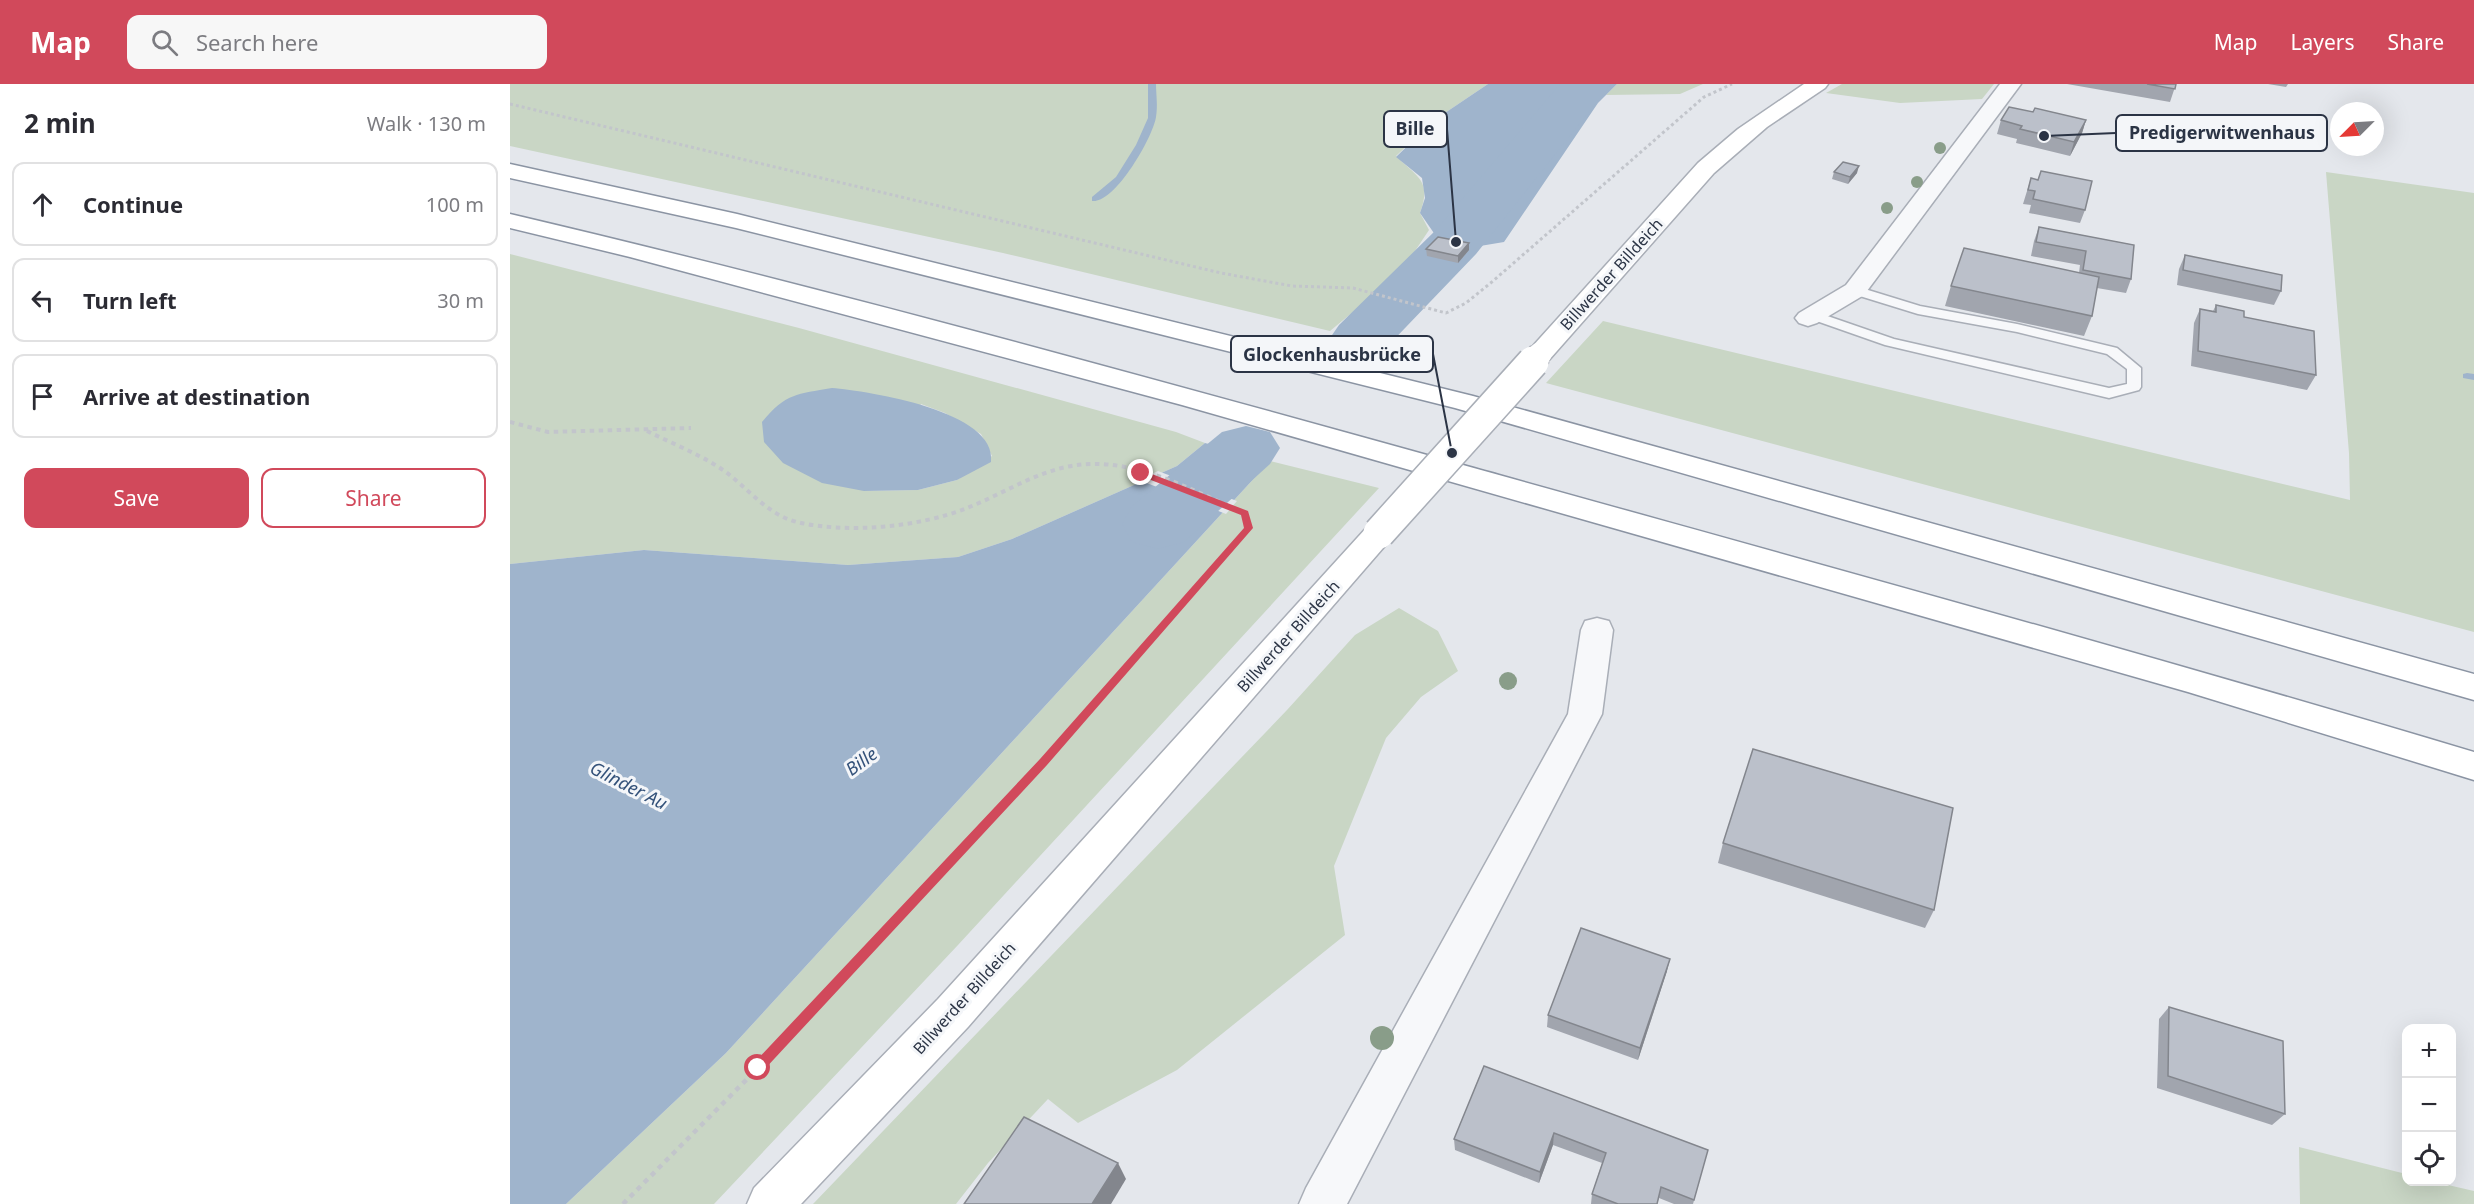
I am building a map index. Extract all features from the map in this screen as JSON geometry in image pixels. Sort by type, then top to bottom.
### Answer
[{"type":"main road","name":"Billwerder Billdeich","points":[[770,1204],[953,1012],[1706,168],[1734,140],[1765,117],[1818,84]]},
{"type":"main road","points":[[510,171],[737,221],[1463,402],[2474,687]]},
{"type":"main road","points":[[510,220],[648,254],[1203,402],[2176,675],[2474,766]]},
{"type":"street","points":[[1810,316],[1855,290],[2011,84]]},
{"type":"street","points":[[1322,1204],[1585,714],[1597,630]]},
{"type":"lane","points":[[1810,316],[1890,342],[2109,393],[2134,387],[2134,368],[2112,351],[2017,328],[1918,310],[1855,290]]},
{"type":"path","points":[[510,104],[1221,273],[1292,286],[1353,288],[1446,314],[1466,303],[1493,281],[1704,97],[1732,84]]},
{"type":"path","points":[[510,422],[548,432],[691,428]]},
{"type":"path","points":[[623,1204],[758,1068],[1043,762],[1249,528],[1245,513],[1141,473],[1112,465],[1092,464],[1067,467],[1040,475],[965,509],[943,515],[882,525],[843,527],[797,522],[783,516],[719,468],[647,431]]},
{"type":"green space","points":[[510,84],[1488,84],[1433,121],[1396,156],[1416,175],[1423,186],[1420,213],[1429,230],[1401,272],[1330,331],[1003,253],[510,146]]},
{"type":"green space","points":[[1617,84],[1703,84],[1680,94],[1606,95]]},
{"type":"green space","points":[[1842,84],[1994,84],[1982,99],[1900,103],[1826,93]]},
{"type":"green space","points":[[2326,172],[2474,193],[2474,632],[1546,383],[1603,321],[2350,500],[2349,453]]},
{"type":"green space","points":[[510,254],[799,328],[1176,432],[1205,443],[1177,466],[1012,539],[958,557],[848,565],[644,550],[510,564]],"holes":[[[921,404],[945,413],[981,434],[992,456],[957,480],[918,490],[864,491]]]},
{"type":"green space","points":[[1270,461],[1379,488],[958,945],[714,1204],[566,1204],[726,1053]]},
{"type":"green space","points":[[1399,608],[1438,631],[1458,671],[1421,697],[1386,738],[1334,866],[1345,935],[1177,1070],[1078,1123],[1048,1099],[988,1163],[956,1204],[813,1204],[1287,710],[1355,635]]},
{"type":"green space","points":[[2299,1147],[2402,1173],[2402,1186],[2452,1186],[2474,1191],[2474,1204],[2300,1204]]},
{"type":"water","points":[[1488,84],[1617,84],[1598,103],[1504,242],[1474,247],[1438,239],[1420,213],[1425,198],[1422,178],[1396,157],[1433,121]]},
{"type":"water","points":[[832,388],[900,399],[953,417],[974,429],[988,444],[991,462],[957,480],[918,490],[864,491],[822,483],[783,463],[764,442],[762,422],[778,405],[793,396]]},
{"type":"water","name":"Glinder Au","points":[[1205,443],[1270,461],[726,1053],[566,1204],[510,1204],[510,564],[644,550],[848,565],[958,557],[1012,539],[1177,466]]},
{"type":"pier","points":[[1158,471],[1237,501],[1226,514],[1139,480]]},
{"type":"building","points":[[2147,84],[2176,84],[2175,89]]},
{"type":"building","points":[[2009,107],[2033,112],[2035,108],[2086,120],[2074,142],[2020,129],[2022,126],[2001,120]]},
{"type":"building","points":[[1843,162],[1859,166],[1850,177],[1834,172]]},
{"type":"building","points":[[2041,171],[2092,181],[2085,210],[2033,199],[2035,191],[2028,190],[2031,178],[2038,180]]},
{"type":"building","points":[[2039,227],[2134,245],[2131,279],[2083,270],[2086,251],[2036,242]]},
{"type":"building","points":[[1438,237],[1469,243],[1458,256],[1426,249]]},
{"type":"building","points":[[1964,248],[2099,277],[2092,316],[1951,286]]},
{"type":"building","points":[[2185,255],[2282,275],[2281,291],[2183,270]]},
{"type":"building","points":[[2216,305],[2244,311],[2244,317],[2314,331],[2316,375],[2198,351],[2200,309],[2216,312]]},
{"type":"building","points":[[1753,749],[1953,808],[1934,910],[1723,843]]},
{"type":"building","points":[[1581,928],[1670,959],[1640,1048],[1548,1015]]},
{"type":"building","points":[[2169,1007],[2283,1041],[2285,1114],[2168,1076]]},
{"type":"building","points":[[1484,1066],[1708,1150],[1694,1200],[1661,1187],[1657,1204],[1618,1204],[1592,1194],[1606,1153],[1554,1133],[1540,1172],[1454,1139]]},
{"type":"building","points":[[1024,1117],[1118,1163],[1092,1204],[964,1204]]},
{"type":"waterway","points":[[1095,199],[1120,179],[1140,145],[1152,118],[1152,84]]},
{"type":"waterway","name":"Bille","points":[[1361,338],[1456,242],[1586,84]]},
{"type":"waterway","points":[[2467,376],[2474,377]]},
{"type":"waterway","name":"Bille","points":[[1158,524],[1246,448]]},
{"type":"place","name":"Predigerwitwenhaus","points":[[2044,136]]},
{"type":"place","name":"Bille","points":[[1456,242]]},
{"type":"place","name":"Glockenhausbrücke","points":[[1452,453]]},
{"type":"route","points":[[758,1068],[1043,762],[1249,528],[1245,513],[1141,473]]}]
